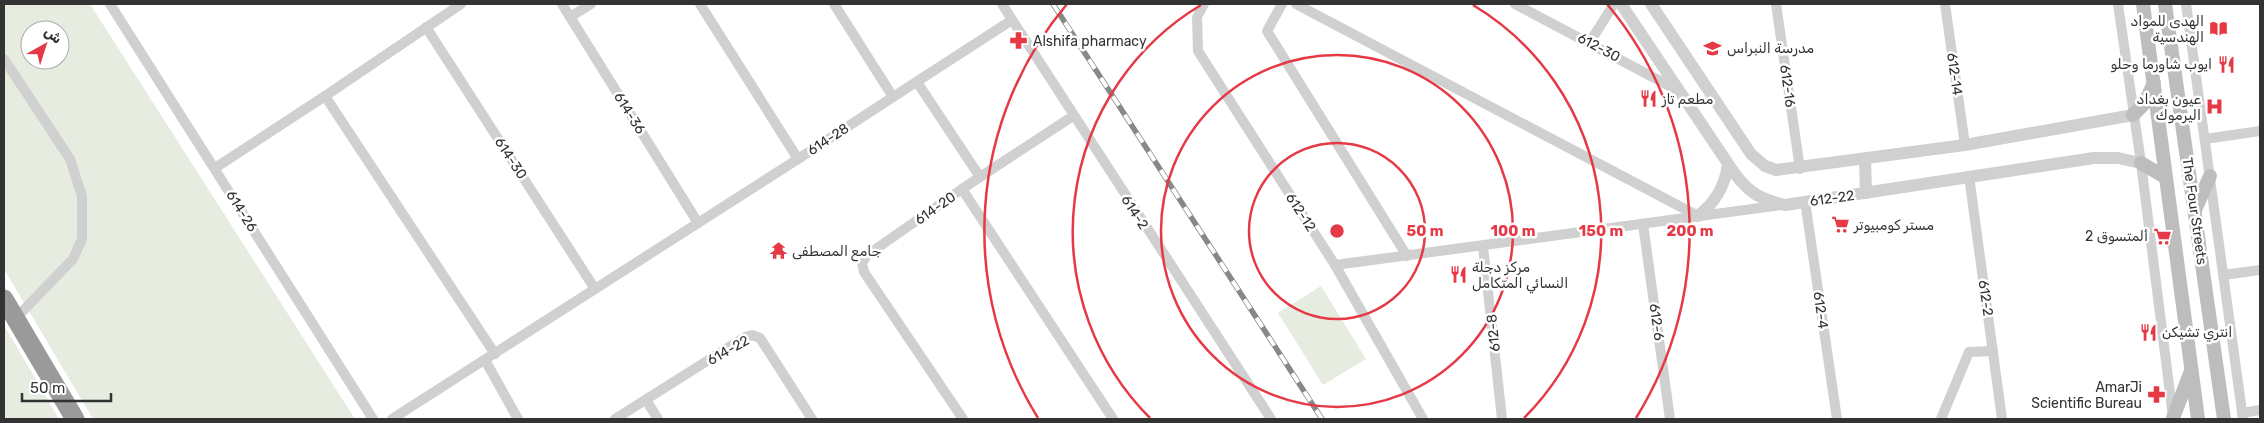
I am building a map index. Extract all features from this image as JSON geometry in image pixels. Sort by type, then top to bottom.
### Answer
[{"type":"highway","points":[[4,299],[75,419]]},
{"type":"main road","name":"The Four Streets","points":[[2143,4],[2198,419]]},
{"type":"main road","name":"The Four Streets","points":[[2165,4],[2224,419]]},
{"type":"main road","points":[[2133,115],[2144,104],[2154,82]]},
{"type":"main road","points":[[2141,163],[2165,177]]},
{"type":"main road","points":[[2195,210],[2210,176]]},
{"type":"main road","points":[[2178,268],[2183,274],[2190,276],[2198,274],[2203,270]]},
{"type":"main road","points":[[2183,303],[2195,297],[2207,301]]},
{"type":"main road","points":[[2173,418],[2191,370]]},
{"type":"street","name":"614-26","points":[[110,4],[373,419]]},
{"type":"street","points":[[214,168],[461,4]]},
{"type":"street","name":"614-36","points":[[562,4],[698,223]]},
{"type":"street","points":[[570,17],[591,4]]},
{"type":"street","name":"614-28","points":[[700,4],[798,158],[1012,20]]},
{"type":"street","points":[[834,4],[893,97]]},
{"type":"street","name":"614-2","points":[[1002,4],[1271,419]]},
{"type":"street","name":"612-12","points":[[1204,4],[1198,17],[1198,51],[1334,265],[1423,419]]},
{"type":"street","points":[[1282,4],[1267,31],[1407,256]]},
{"type":"street","points":[[1296,4],[1698,216]]},
{"type":"street","name":"612-30","points":[[1514,4],[1590,42],[1682,93]]},
{"type":"street","points":[[1590,42],[1614,4]]},
{"type":"street","name":"612-22","points":[[1621,4],[1742,184],[1762,199],[1785,204],[2106,157],[2130,159],[2141,163]]},
{"type":"street","points":[[1651,4],[1755,159],[1765,166],[1776,170],[1800,169],[1965,145],[2133,115]]},
{"type":"street","name":"612-16","points":[[1776,4],[1800,169]]},
{"type":"street","name":"612-14","points":[[1945,4],[1965,145]]},
{"type":"street","points":[[2118,4],[2141,163],[2173,418]]},
{"type":"street","points":[[2186,4],[2243,416],[2260,410]]},
{"type":"street","name":"614-30","points":[[426,27],[595,289]]},
{"type":"street","points":[[4,59],[70,159],[82,196],[82,239],[73,259],[62,273],[16,318]]},
{"type":"street","points":[[917,82],[980,177]]},
{"type":"street","points":[[325,96],[495,354]]},
{"type":"street","points":[[962,189],[1073,116]]},
{"type":"street","points":[[2205,139],[2260,131]]},
{"type":"street","points":[[392,419],[798,158]]},
{"type":"street","points":[[1864,159],[1866,193]]},
{"type":"street","points":[[1698,216],[1719,193],[1724,184],[1728,164]]},
{"type":"street","name":"612-2","points":[[1969,176],[2002,419]]},
{"type":"street","name":"614-20","points":[[963,419],[864,272],[862,263],[866,256],[962,189],[1113,419]]},
{"type":"street","name":"612-4","points":[[1805,201],[1837,419]]},
{"type":"street","points":[[1334,265],[1785,204]]},
{"type":"street","name":"612-6","points":[[1643,224],[1670,419]]},
{"type":"street","name":"612-8","points":[[1484,246],[1502,419]]},
{"type":"street","points":[[2223,275],[2260,270]]},
{"type":"street","name":"614-22","points":[[615,419],[745,337],[752,335],[760,338],[812,419]]},
{"type":"street","points":[[1941,419],[1969,352],[1993,350]]},
{"type":"street","points":[[485,360],[518,419]]},
{"type":"street","points":[[646,400],[658,419]]},
{"type":"shaded area","points":[[4,4],[90,4],[355,419],[93,419],[4,269]]},
{"type":"shaded area","points":[[1321,286],[1366,359],[1323,385],[1278,313]]},
{"type":"shaded area","points":[[4,325],[59,419],[4,419]]},
{"type":"railway","points":[[1053,4],[1322,419]]},
{"type":"place","name":"الهدى للمواد الهندسية","points":[[2218,29]]},
{"type":"place","name":"Alshifa pharmacy","points":[[1019,41]]},
{"type":"place","name":"مدرسة النبراس","points":[[1713,48]]},
{"type":"place","name":"ايوب شاورما وحلو","points":[[2226,64]]},
{"type":"place","name":"مطعم تاز","points":[[1648,99]]},
{"type":"place","name":"عيون بغداد اليرموك","points":[[2215,107]]},
{"type":"place","name":"مستر كومبيوتر","points":[[1840,225]]},
{"type":"place","name":"ألمتسوق 2","points":[[2162,236]]},
{"type":"place","name":"جامع المصطفى","points":[[778,251]]},
{"type":"place","name":"مركز دجلة النسائي المتكامل","points":[[1458,275]]},
{"type":"place","name":"انتري تشيكن","points":[[2148,332]]},
{"type":"place","name":"AmarJi Scientific Bureau","points":[[2156,395]]}]
